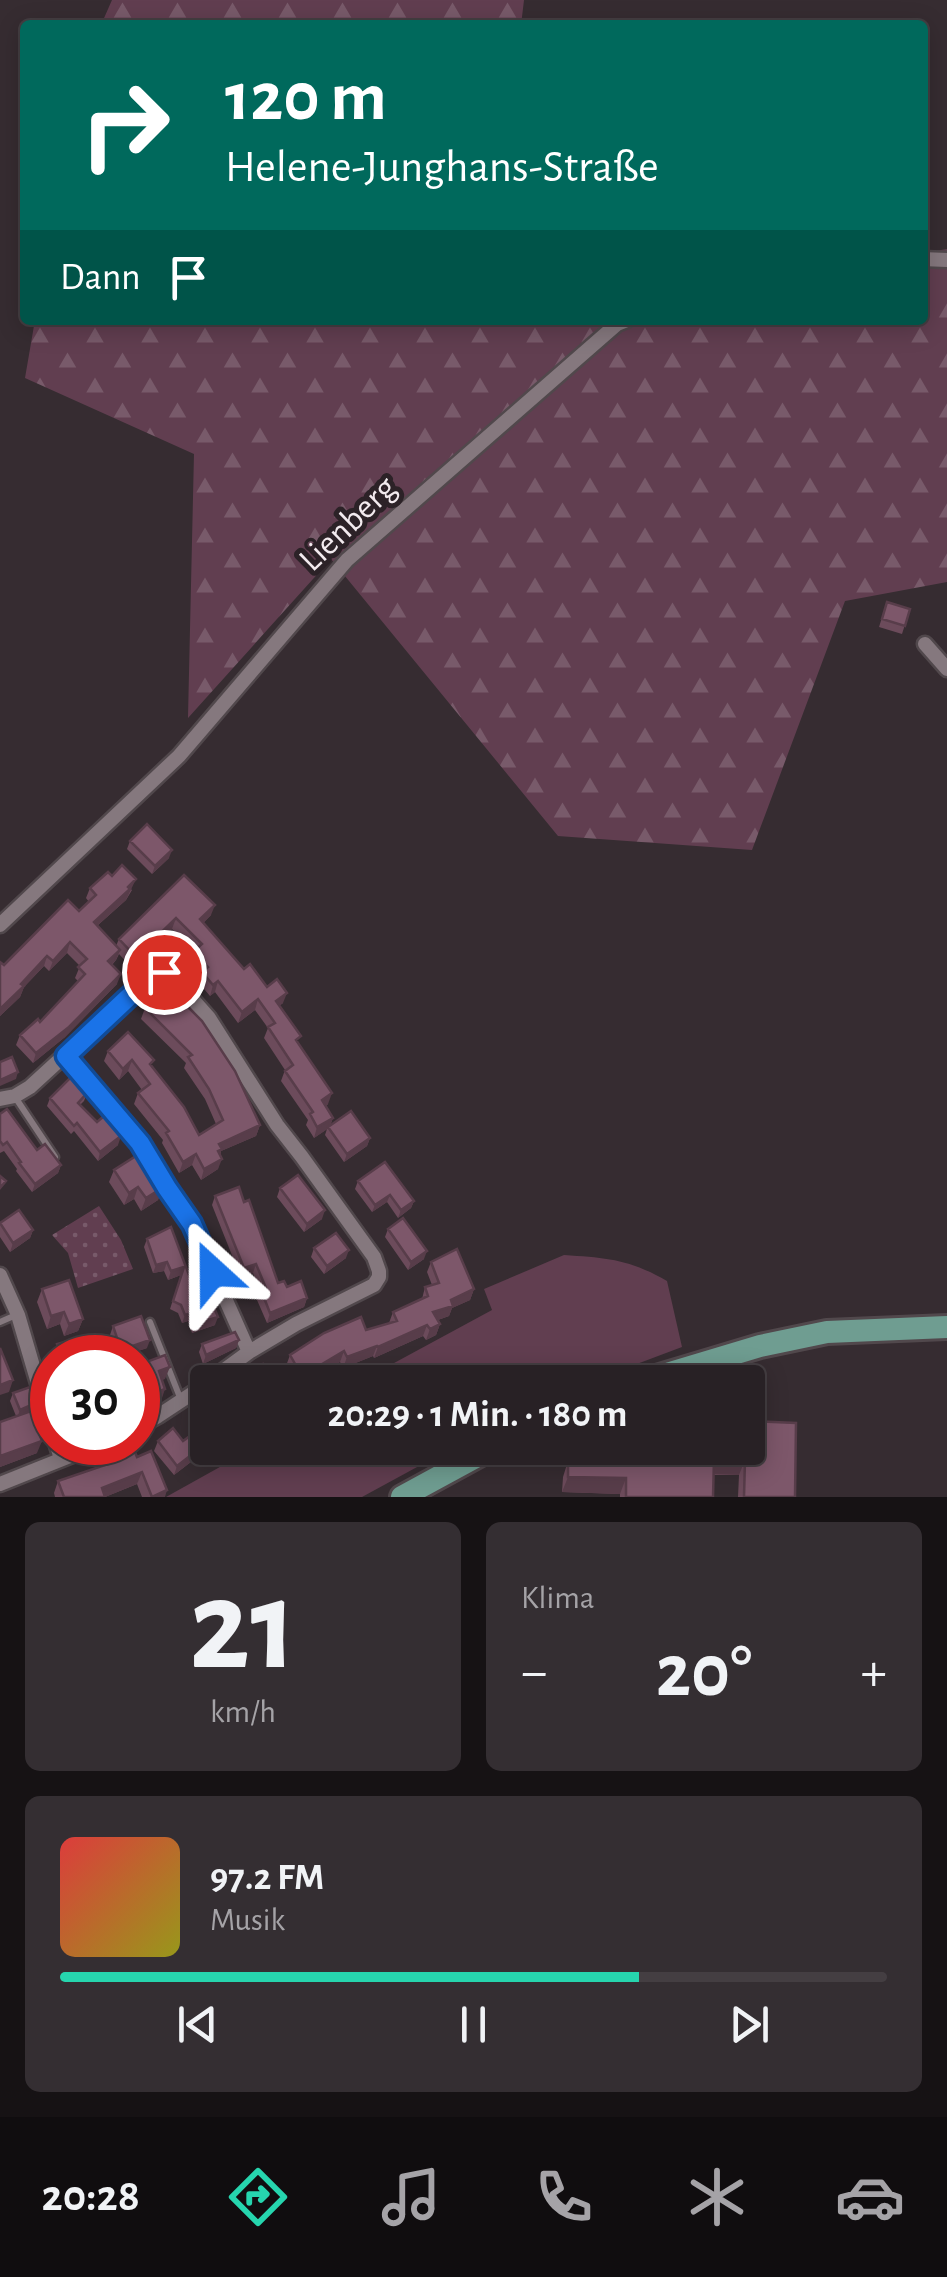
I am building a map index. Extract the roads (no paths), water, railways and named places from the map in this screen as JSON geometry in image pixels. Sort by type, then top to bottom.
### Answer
[{"type":"main road","points":[[694,1365],[827,1332],[947,1327]]},
{"type":"main road","points":[[402,1497],[461,1465]]},
{"type":"street","name":"Lienberg","points":[[0,925],[179,756],[347,560],[615,325]]},
{"type":"street","points":[[925,644],[947,669]]},
{"type":"street","points":[[7,1097],[30,1087],[150,977],[164,972],[171,975],[209,1018],[276,1125],[374,1258],[379,1271],[374,1285],[296,1324],[231,1365]]},
{"type":"street","points":[[66,1056],[140,1143],[192,1224],[249,1352]]},
{"type":"street","points":[[0,1275],[30,1356]]},
{"type":"street","points":[[160,1415],[190,1395]]},
{"type":"street","points":[[0,1484],[48,1465]]},
{"type":"lane","points":[[7,1097],[55,1157]]},
{"type":"lane","points":[[0,1322],[18,1315]]},
{"type":"lane","points":[[150,1322],[181,1401]]}]
